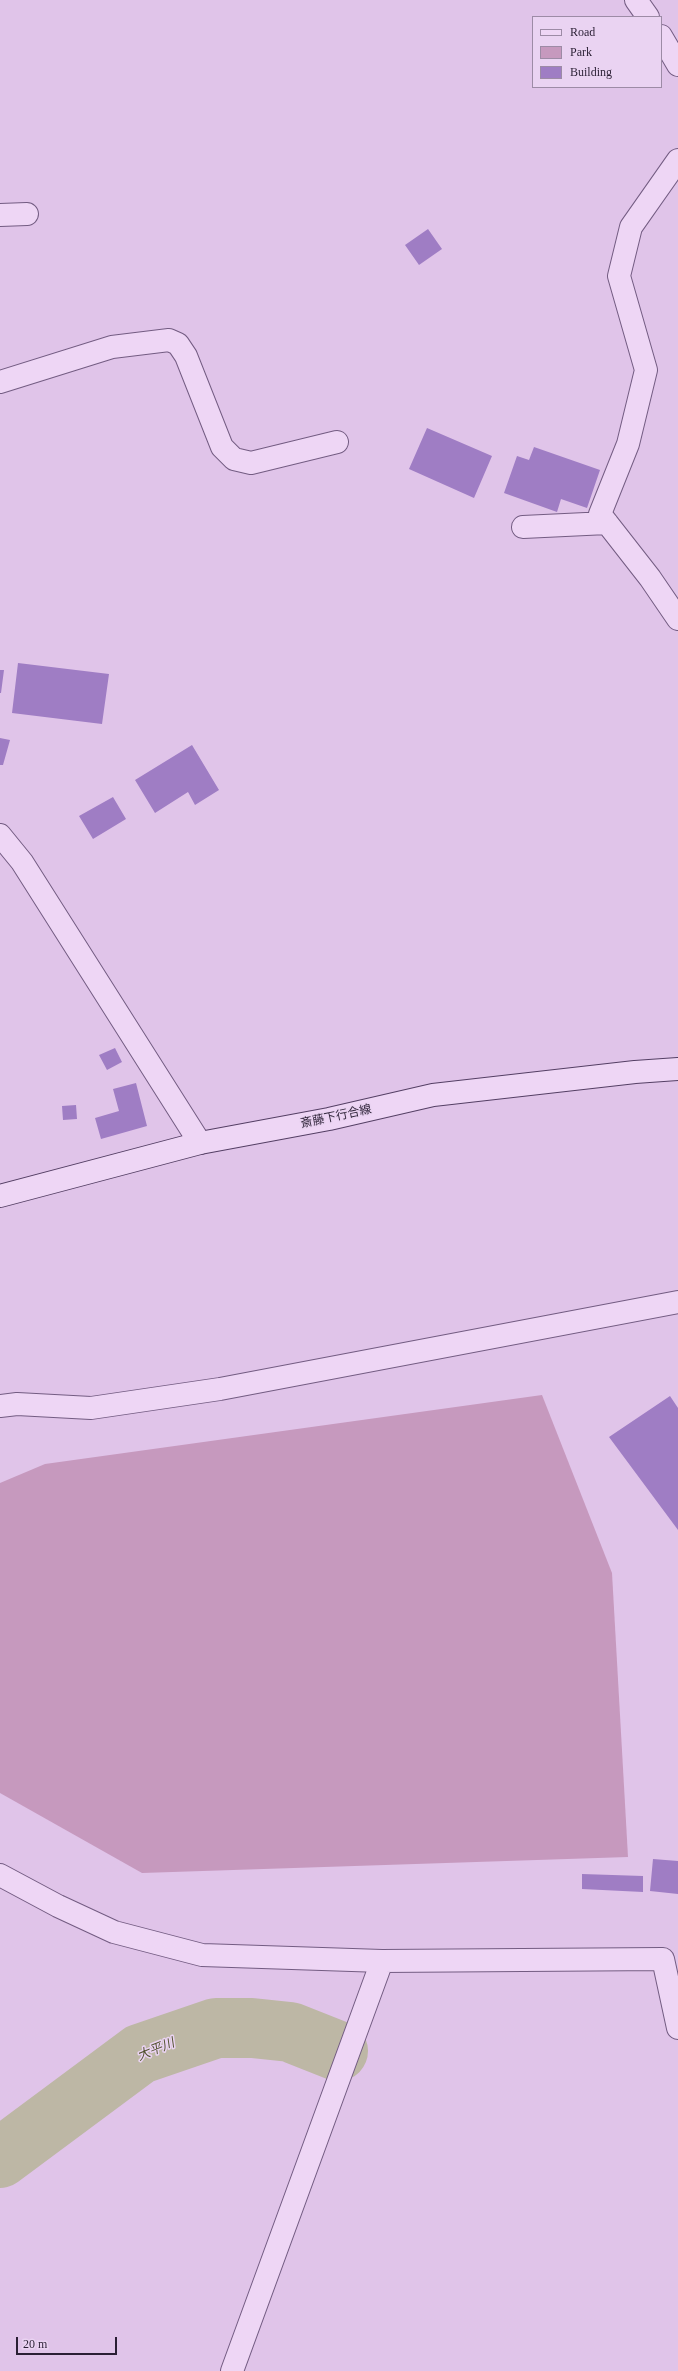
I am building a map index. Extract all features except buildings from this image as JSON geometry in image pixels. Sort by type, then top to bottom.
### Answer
[{"type":"street","points":[[636,0],[647,16]]},
{"type":"street","points":[[662,38],[678,65]]},
{"type":"street","points":[[678,160],[631,227],[619,276],[646,370],[628,444],[600,514],[678,619]]},
{"type":"street","points":[[0,215],[27,214]]},
{"type":"street","points":[[0,382],[112,347],[169,340],[178,344],[186,356],[222,447],[234,459],[251,463],[337,442]]},
{"type":"street","points":[[523,527],[607,523]]},
{"type":"street","points":[[0,835],[22,862],[200,1143]]},
{"type":"street","name":"斎藤下行合線","points":[[0,1196],[200,1143],[329,1119],[433,1095],[635,1072],[678,1069]]},
{"type":"street","points":[[0,1406],[17,1404],[91,1408],[220,1389],[678,1302]]},
{"type":"street","points":[[0,1875],[58,1906],[114,1932],[202,1955],[382,1961],[663,1959],[678,2028]]},
{"type":"street","points":[[232,2371],[382,1961]]},
{"type":"green space","points":[[542,1395],[612,1573],[628,1857],[142,1873],[0,1793],[0,1483],[45,1464]]},
{"type":"waterway","name":"大平川","points":[[0,2158],[140,2054],[216,2028],[252,2028],[290,2032],[338,2051]]}]
